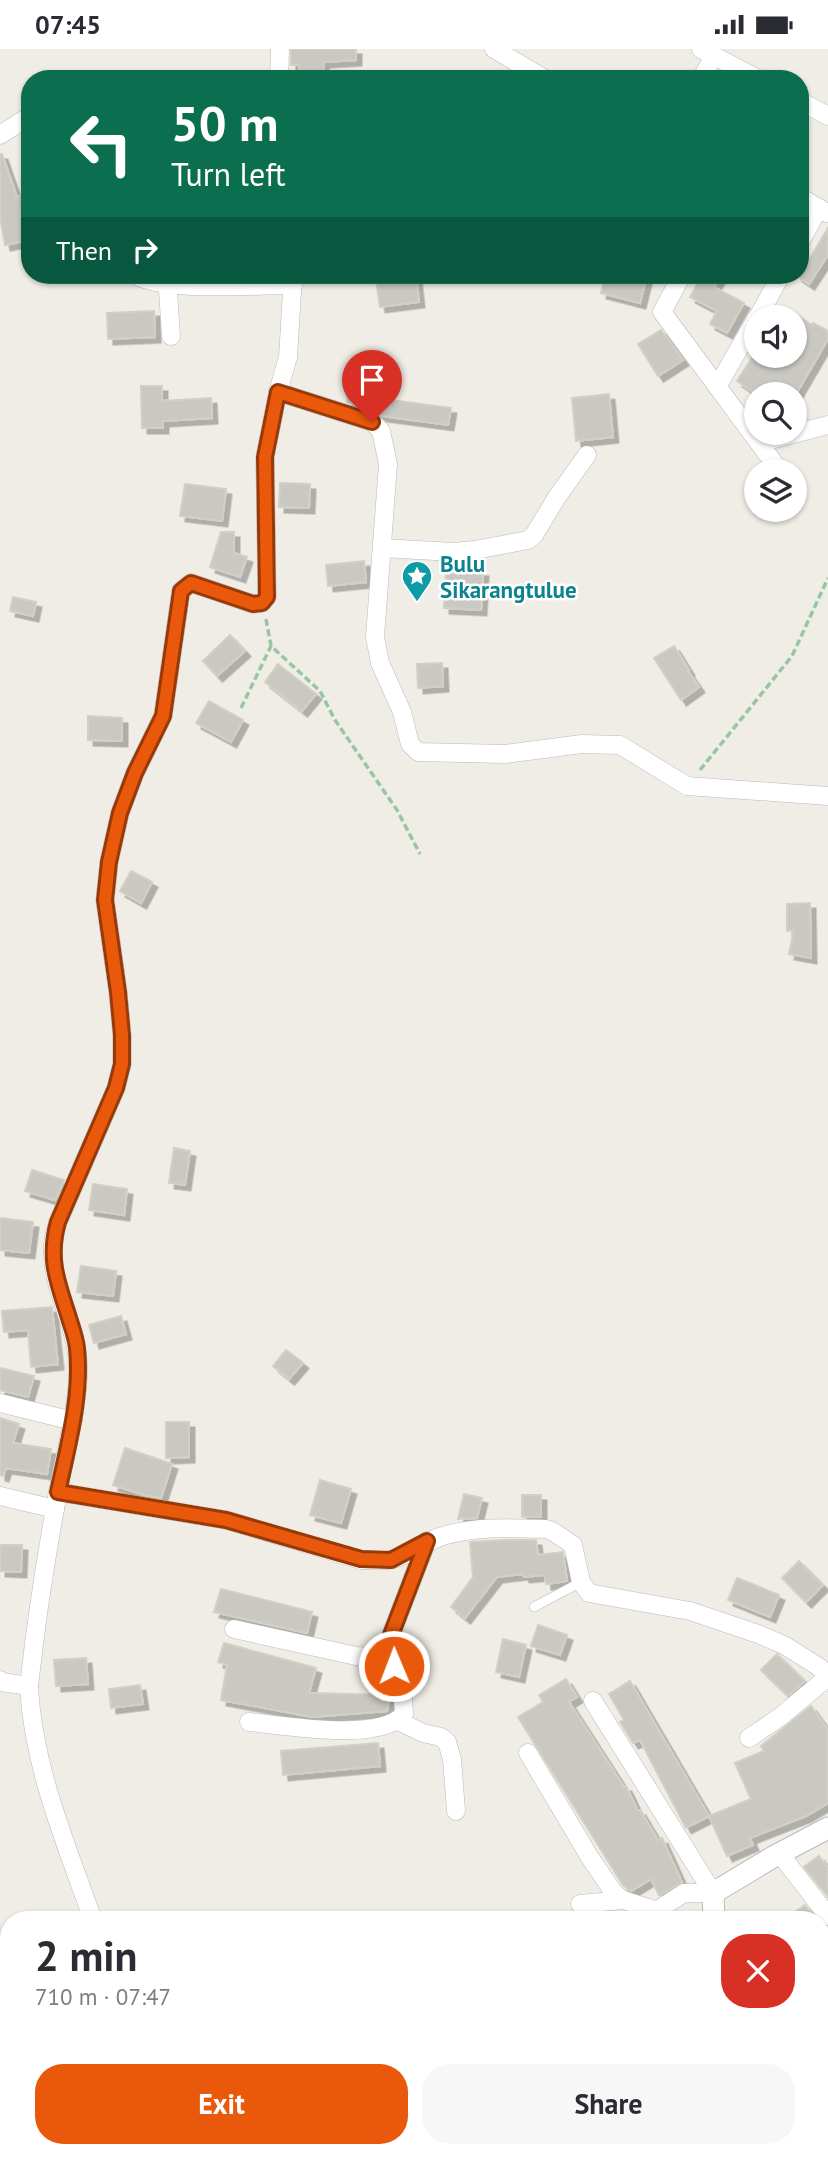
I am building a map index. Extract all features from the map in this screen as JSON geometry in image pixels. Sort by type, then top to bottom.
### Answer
[{"type":"street","points":[[280,70],[281,49]]},
{"type":"street","points":[[494,49],[530,70]]},
{"type":"street","points":[[703,70],[708,53],[741,70]]},
{"type":"street","points":[[809,106],[828,116]]},
{"type":"street","points":[[0,135],[21,122]]},
{"type":"street","points":[[809,229],[823,210]]},
{"type":"street","points":[[167,284],[171,336]]},
{"type":"street","points":[[90,1911],[53,1807],[30,1719],[29,1686],[33,1647],[73,1421],[78,1374],[77,1344],[54,1273],[52,1253],[58,1222],[116,1088],[122,1064],[118,992],[105,900],[109,862],[120,813],[135,773],[163,716],[181,591],[191,583],[253,604],[262,603],[267,597],[265,457],[288,357],[293,284]]},
{"type":"street","points":[[677,284],[662,312],[744,423]]},
{"type":"street","points":[[764,305],[776,284]]},
{"type":"street","points":[[718,387],[744,341]]},
{"type":"street","points":[[278,392],[372,422],[381,431],[387,464],[375,623],[377,653],[402,712],[410,744],[418,752],[505,754],[582,744],[620,745],[687,786],[828,796]]},
{"type":"street","points":[[807,430],[828,425]]},
{"type":"street","points":[[382,548],[453,552],[528,540],[587,455]]},
{"type":"street","points":[[0,1403],[73,1421]]},
{"type":"street","points":[[0,1496],[226,1520],[361,1559],[391,1560],[427,1541],[455,1533],[546,1529],[573,1545],[581,1582],[589,1593],[690,1611],[758,1634],[784,1645],[819,1667],[828,1676],[780,1717],[750,1738]]},
{"type":"street","points":[[248,1721],[340,1731],[398,1721],[404,1714],[403,1699],[393,1658],[391,1635],[427,1541]]},
{"type":"street","points":[[234,1629],[356,1656],[393,1658]]},
{"type":"street","points":[[0,1680],[29,1686]]},
{"type":"street","points":[[593,1701],[713,1893],[714,1911]]},
{"type":"street","points":[[398,1721],[423,1733],[441,1737],[447,1742],[452,1759],[456,1811]]},
{"type":"street","points":[[528,1753],[614,1893],[642,1911]]},
{"type":"street","points":[[655,1911],[684,1893],[713,1893],[828,1828]]},
{"type":"street","points":[[780,1854],[824,1911]]},
{"type":"street","points":[[580,1904],[623,1901]]},
{"type":"lane","points":[[534,1607],[581,1582]]},
{"type":"path","points":[[687,786],[792,656],[828,578]]},
{"type":"path","points":[[262,603],[271,646],[320,691],[335,720],[397,810],[420,854]]},
{"type":"path","points":[[241,708],[271,646]]},
{"type":"building","points":[[291,49],[356,49],[356,60],[323,62],[324,70],[299,70],[299,65],[291,65]]},
{"type":"building","points":[[2,154],[17,197],[21,196],[21,242],[5,245],[0,217]]},
{"type":"building","points":[[828,228],[828,255],[809,284],[809,260]]},
{"type":"building","points":[[377,284],[417,284],[419,302],[380,307]]},
{"type":"building","points":[[603,284],[645,284],[640,303],[601,293]]},
{"type":"building","points":[[697,284],[716,284],[714,287],[744,303],[727,333],[710,324],[717,311],[690,297]]},
{"type":"building","points":[[154,311],[155,337],[108,339],[107,313]]},
{"type":"building","points":[[807,322],[828,331],[828,339],[803,382],[744,382],[744,386],[737,381],[746,368],[807,368]]},
{"type":"building","points":[[661,330],[683,360],[658,376],[638,344]]},
{"type":"building","points":[[141,386],[162,386],[162,401],[211,398],[212,418],[163,421],[163,428],[142,428]]},
{"type":"building","points":[[348,394],[451,408],[448,425],[382,416],[347,402]]},
{"type":"building","points":[[609,394],[613,437],[576,441],[572,398]]},
{"type":"building","points":[[280,483],[310,484],[309,508],[279,507]]},
{"type":"building","points":[[185,484],[226,489],[222,521],[180,516]]},
{"type":"building","points":[[221,532],[234,532],[234,553],[247,557],[240,577],[210,567]]},
{"type":"building","points":[[364,561],[366,582],[328,586],[326,565]]},
{"type":"building","points":[[446,569],[483,571],[481,610],[444,608]]},
{"type":"building","points":[[13,597],[36,602],[33,616],[10,611]]},
{"type":"building","points":[[230,635],[245,651],[217,676],[203,661]]},
{"type":"building","points":[[674,646],[699,687],[681,700],[654,658]]},
{"type":"building","points":[[442,663],[443,686],[418,688],[417,664]]},
{"type":"building","points":[[278,664],[316,694],[302,711],[265,682]]},
{"type":"building","points":[[209,701],[243,720],[231,742],[196,723]]},
{"type":"building","points":[[88,716],[122,718],[122,741],[88,740]]},
{"type":"building","points":[[131,871],[152,882],[141,903],[120,891]]},
{"type":"building","points":[[810,903],[811,958],[789,954],[794,930],[787,931],[787,904]]},
{"type":"building","points":[[174,1148],[190,1151],[185,1185],[169,1183]]},
{"type":"building","points":[[32,1170],[64,1180],[55,1200],[25,1191]]},
{"type":"building","points":[[93,1184],[127,1189],[124,1215],[89,1210]]},
{"type":"building","points":[[0,1218],[33,1222],[29,1253],[0,1250]]},
{"type":"building","points":[[81,1266],[116,1271],[113,1296],[77,1292]]},
{"type":"building","points":[[52,1307],[58,1364],[31,1367],[28,1330],[4,1332],[2,1311]]},
{"type":"building","points":[[121,1316],[126,1334],[94,1343],[89,1325]]},
{"type":"building","points":[[286,1350],[303,1363],[289,1379],[273,1366]]},
{"type":"building","points":[[0,1368],[34,1376],[28,1397],[0,1390]]},
{"type":"building","points":[[0,1418],[19,1424],[13,1443],[51,1449],[47,1474],[6,1468],[3,1476],[0,1475]]},
{"type":"building","points":[[166,1422],[189,1422],[189,1457],[166,1458]]},
{"type":"building","points":[[125,1448],[172,1464],[161,1498],[113,1485]]},
{"type":"building","points":[[320,1480],[351,1489],[341,1523],[310,1515]]},
{"type":"building","points":[[464,1494],[482,1498],[477,1518],[458,1519]]},
{"type":"building","points":[[522,1495],[541,1495],[541,1517],[522,1517]]},
{"type":"building","points":[[536,1540],[538,1555],[563,1552],[567,1581],[546,1584],[545,1575],[497,1577],[465,1618],[451,1607],[473,1577],[470,1542]]},
{"type":"building","points":[[0,1545],[22,1545],[21,1572],[0,1571]]},
{"type":"building","points":[[799,1561],[823,1585],[806,1602],[782,1578]]},
{"type":"building","points":[[737,1578],[779,1595],[770,1617],[728,1600]]},
{"type":"building","points":[[221,1589],[312,1612],[307,1633],[214,1612]]},
{"type":"building","points":[[538,1625],[567,1635],[560,1655],[531,1646]]},
{"type":"building","points":[[503,1639],[526,1645],[519,1677],[496,1672]]},
{"type":"building","points":[[224,1643],[316,1668],[309,1693],[390,1695],[387,1711],[312,1717],[221,1700],[227,1665],[218,1662]]},
{"type":"building","points":[[777,1654],[805,1681],[788,1696],[761,1670]]},
{"type":"building","points":[[86,1658],[88,1684],[56,1686],[54,1660]]},
{"type":"building","points":[[566,1679],[577,1697],[569,1702],[624,1787],[626,1786],[638,1811],[640,1810],[658,1840],[662,1838],[682,1882],[659,1895],[651,1879],[631,1891],[623,1885],[518,1717],[543,1702],[539,1695]]},
{"type":"building","points":[[630,1681],[709,1816],[686,1828],[640,1740],[633,1743],[620,1722],[624,1720],[609,1694]]},
{"type":"building","points":[[140,1685],[143,1704],[111,1708],[109,1689]]},
{"type":"building","points":[[811,1706],[828,1730],[828,1803],[806,1816],[750,1838],[753,1845],[727,1856],[709,1816],[751,1799],[735,1763],[764,1751],[761,1746]]},
{"type":"building","points":[[378,1743],[380,1766],[283,1775],[281,1751]]},
{"type":"building","points":[[819,1856],[828,1868],[828,1897],[804,1867]]},
{"type":"building","points":[[805,1905],[810,1911],[796,1911]]},
{"type":"place","name":"Bulu Sikarangtulue","points":[[417,603]]},
{"type":"route","points":[[372,422],[278,392],[265,457],[267,597],[262,603],[253,604],[191,583],[181,591],[163,716],[135,773],[120,813],[109,862],[105,900],[118,992],[122,1064],[116,1088],[58,1222],[52,1253],[54,1273],[77,1344],[78,1374],[71,1430],[58,1492],[226,1520],[361,1559],[391,1560],[427,1541],[391,1635],[394,1666]]}]
